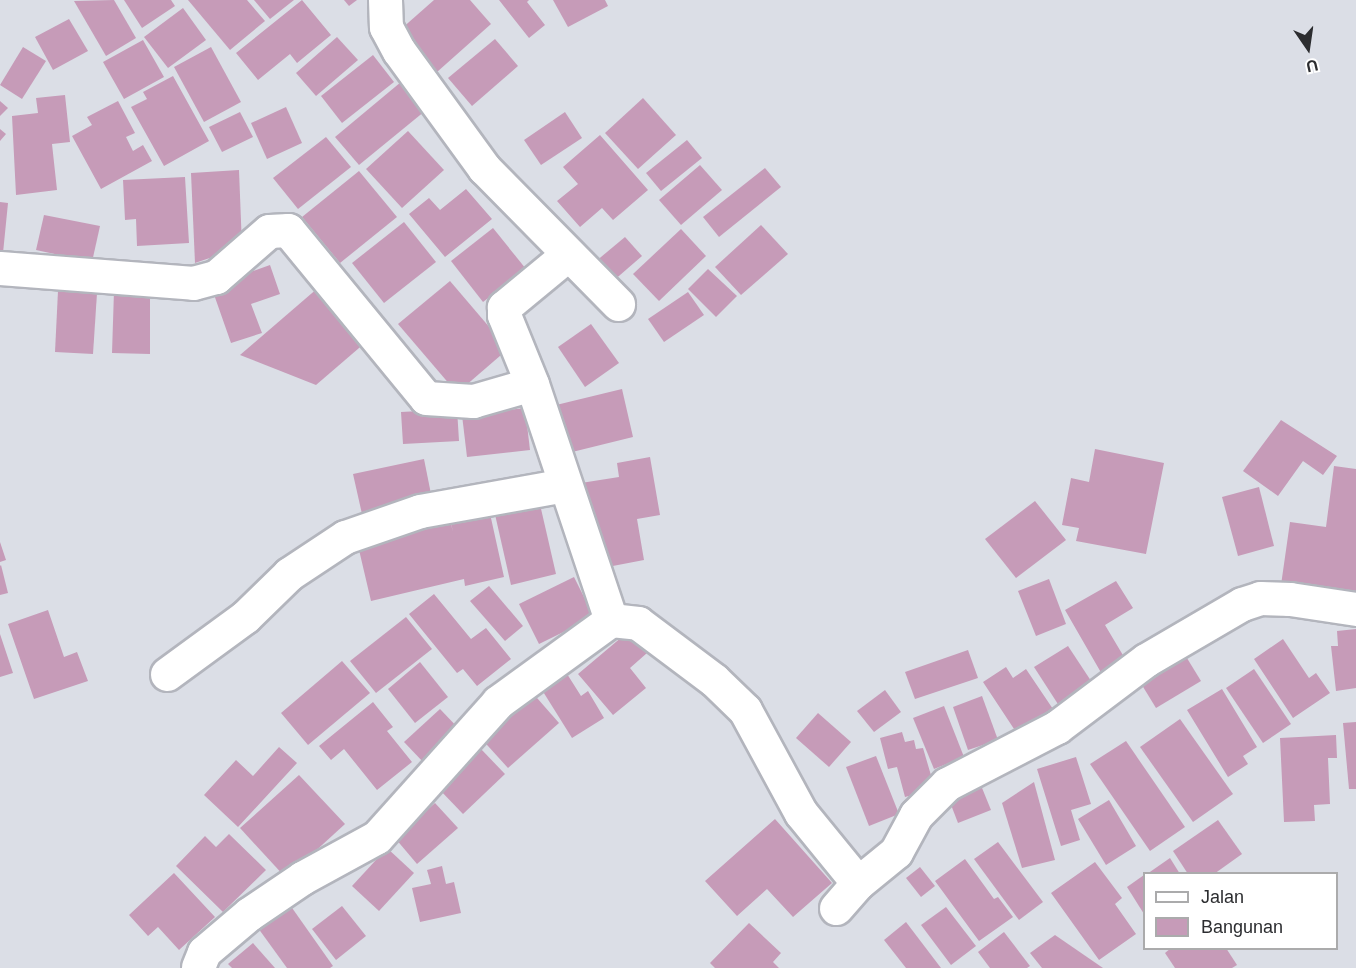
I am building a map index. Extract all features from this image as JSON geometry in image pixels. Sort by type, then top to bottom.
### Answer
[{"type":"street","points":[[385,0],[386,27],[399,51],[484,168],[567,255],[618,304]]},
{"type":"street","points":[[0,268],[193,283],[216,277],[269,231],[288,230],[426,399],[473,401],[532,384]]},
{"type":"street","points":[[567,255],[504,307],[611,620]]},
{"type":"street","points":[[167,674],[245,617],[289,574],[345,537],[420,511],[564,485]]},
{"type":"street","points":[[836,908],[858,883],[896,852],[916,815],[947,784],[1057,727],[1146,660],[1242,604],[1260,598],[1290,599],[1356,609]]},
{"type":"street","points":[[198,967],[204,952],[249,914],[302,878],[377,837],[498,702],[611,620],[638,623],[714,680],[745,710],[801,813],[858,883]]},
{"type":"building","points":[[114,0],[136,38],[106,56],[74,1]]},
{"type":"building","points":[[124,0],[171,0],[175,6],[142,28]]},
{"type":"building","points":[[188,0],[247,0],[265,21],[230,50]]},
{"type":"building","points":[[254,0],[294,0],[270,19]]},
{"type":"building","points":[[302,0],[331,35],[297,63],[290,54],[258,80],[236,53]]},
{"type":"building","points":[[344,0],[357,0],[349,6]]},
{"type":"building","points":[[434,0],[470,0],[491,24],[437,72],[400,30]]},
{"type":"building","points":[[499,0],[529,0],[527,2],[545,25],[529,38]]},
{"type":"building","points":[[553,0],[605,0],[608,6],[568,27]]},
{"type":"building","points":[[183,8],[206,40],[168,68],[144,37]]},
{"type":"building","points":[[69,19],[88,51],[53,70],[35,37]]},
{"type":"building","points":[[337,37],[358,60],[316,96],[296,73]]},
{"type":"building","points":[[495,39],[518,66],[472,106],[448,78]]},
{"type":"building","points":[[143,40],[164,77],[124,99],[103,62]]},
{"type":"building","points":[[23,47],[46,61],[22,99],[0,85]]},
{"type":"building","points":[[211,47],[241,102],[204,122],[174,67]]},
{"type":"building","points":[[373,55],[394,82],[342,123],[321,96]]},
{"type":"building","points":[[173,76],[209,141],[164,166],[131,107],[147,99],[143,92]]},
{"type":"building","points":[[401,82],[425,111],[359,165],[335,137]]},
{"type":"building","points":[[65,95],[70,142],[52,144],[57,190],[16,195],[12,116],[38,113],[36,98]]},
{"type":"building","points":[[643,98],[676,135],[638,169],[605,133]]},
{"type":"building","points":[[0,101],[8,108],[0,116]]},
{"type":"building","points":[[118,101],[135,133],[126,137],[133,151],[143,145],[152,161],[101,189],[72,136],[92,125],[87,117]]},
{"type":"building","points":[[286,107],[302,143],[267,159],[251,123]]},
{"type":"building","points":[[240,112],[253,137],[222,152],[209,127]]},
{"type":"building","points":[[565,112],[582,138],[541,165],[524,140]]},
{"type":"building","points":[[0,129],[6,134],[0,141]]},
{"type":"building","points":[[408,131],[444,170],[402,208],[366,169]]},
{"type":"building","points":[[600,135],[648,190],[613,220],[602,208],[580,227],[557,201],[578,184],[563,167]]},
{"type":"building","points":[[326,137],[351,167],[298,209],[273,178]]},
{"type":"building","points":[[687,140],[702,158],[661,191],[646,173]]},
{"type":"building","points":[[700,165],[722,190],[681,225],[659,200]]},
{"type":"building","points":[[765,168],[781,187],[719,237],[703,217]]},
{"type":"building","points":[[239,170],[242,247],[195,263],[191,173]]},
{"type":"building","points":[[359,171],[397,217],[340,263],[302,217]]},
{"type":"building","points":[[185,177],[189,243],[137,246],[136,219],[125,220],[123,180]]},
{"type":"building","points":[[466,189],[492,219],[445,257],[409,214],[429,198],[440,210]]},
{"type":"building","points":[[0,202],[8,203],[3,253],[0,252]]},
{"type":"building","points":[[44,215],[100,226],[92,262],[36,250]]},
{"type":"building","points":[[404,222],[436,262],[384,303],[352,263]]},
{"type":"building","points":[[761,225],[788,254],[741,295],[715,267]]},
{"type":"building","points":[[493,228],[526,269],[483,302],[451,261]]},
{"type":"building","points":[[681,229],[706,256],[659,301],[633,274]]},
{"type":"building","points":[[625,237],[642,256],[612,282],[595,262]]},
{"type":"building","points":[[270,265],[280,294],[251,304],[262,333],[231,343],[211,286]]},
{"type":"building","points":[[708,269],[737,296],[716,317],[688,289]]},
{"type":"building","points":[[450,281],[508,349],[457,393],[398,324]]},
{"type":"building","points":[[319,287],[366,342],[316,385],[240,355]]},
{"type":"building","points":[[58,291],[97,293],[93,354],[55,352]]},
{"type":"building","points":[[114,291],[150,292],[150,354],[112,353]]},
{"type":"building","points":[[688,292],[704,315],[664,342],[648,319]]},
{"type":"building","points":[[591,324],[619,363],[585,387],[558,347]]},
{"type":"building","points":[[622,389],[633,437],[564,454],[552,406]]},
{"type":"building","points":[[525,408],[530,450],[467,457],[462,415]]},
{"type":"building","points":[[457,409],[459,441],[403,444],[401,412]]},
{"type":"building","points":[[1281,420],[1337,456],[1323,475],[1303,461],[1278,496],[1243,471]]},
{"type":"building","points":[[1095,449],[1164,463],[1146,554],[1076,541],[1079,528],[1062,525],[1071,478],[1089,482]]},
{"type":"building","points":[[650,457],[660,515],[637,519],[644,560],[597,569],[581,483],[619,477],[617,463]]},
{"type":"building","points":[[424,459],[432,499],[362,514],[353,474]]},
{"type":"building","points":[[1334,466],[1356,469],[1356,602],[1280,592],[1290,522],[1326,527]]},
{"type":"building","points":[[1259,487],[1274,546],[1238,556],[1222,497]]},
{"type":"building","points":[[539,500],[556,574],[511,585],[494,510]]},
{"type":"building","points":[[1035,501],[1066,540],[1016,578],[985,539]]},
{"type":"building","points":[[489,509],[504,577],[465,586],[464,579],[371,601],[356,537],[449,516],[453,532],[450,518]]},
{"type":"building","points":[[0,542],[6,560],[0,562]]},
{"type":"building","points":[[0,566],[8,593],[0,595]]},
{"type":"building","points":[[574,577],[594,617],[539,644],[519,604]]},
{"type":"building","points":[[1049,579],[1066,624],[1036,636],[1018,591]]},
{"type":"building","points":[[1116,581],[1133,608],[1105,625],[1127,662],[1103,676],[1065,610]]},
{"type":"building","points":[[489,586],[523,626],[505,641],[470,601]]},
{"type":"building","points":[[434,594],[471,639],[486,628],[511,659],[477,686],[463,669],[457,673],[409,614]]},
{"type":"building","points":[[48,610],[64,657],[77,652],[88,681],[34,699],[8,624]]},
{"type":"building","points":[[406,617],[432,649],[376,693],[350,661]]},
{"type":"building","points":[[1356,629],[1356,688],[1336,691],[1331,646],[1338,646],[1337,631]]},
{"type":"building","points":[[629,631],[647,653],[630,668],[646,688],[613,715],[578,674]]},
{"type":"building","points":[[0,634],[13,673],[0,677]]},
{"type":"building","points":[[1283,639],[1309,678],[1316,673],[1330,693],[1293,718],[1254,659]]},
{"type":"building","points":[[1068,646],[1099,693],[1065,715],[1034,667]]},
{"type":"building","points":[[968,650],[978,678],[915,699],[905,672]]},
{"type":"building","points":[[1182,650],[1201,681],[1156,708],[1137,677]]},
{"type":"building","points":[[342,661],[370,693],[308,745],[281,713]]},
{"type":"building","points":[[420,662],[448,697],[415,723],[388,689]]},
{"type":"building","points":[[562,666],[581,696],[588,691],[604,718],[572,738],[537,682]]},
{"type":"building","points":[[1006,667],[1013,678],[1026,669],[1057,715],[1020,738],[983,682]]},
{"type":"building","points":[[1254,669],[1291,724],[1263,743],[1226,688]]},
{"type":"building","points":[[1222,689],[1257,747],[1243,756],[1248,764],[1228,777],[1187,710]]},
{"type":"building","points":[[530,690],[559,723],[508,768],[478,735]]},
{"type":"building","points":[[885,690],[901,712],[874,732],[857,711]]},
{"type":"building","points":[[982,696],[998,740],[968,750],[953,707]]},
{"type":"building","points":[[373,702],[393,727],[387,731],[412,762],[377,790],[344,749],[331,760],[319,746]]},
{"type":"building","points":[[944,706],[964,757],[934,769],[913,718]]},
{"type":"building","points":[[440,709],[461,731],[425,764],[404,742]]},
{"type":"building","points":[[818,713],[851,742],[829,767],[796,738]]},
{"type":"building","points":[[1180,719],[1233,794],[1193,822],[1140,747]]},
{"type":"building","points":[[1356,722],[1356,789],[1349,789],[1343,723]]},
{"type":"building","points":[[902,732],[905,742],[914,740],[916,749],[923,748],[935,789],[905,797],[897,767],[888,769],[880,738]]},
{"type":"building","points":[[1336,735],[1337,758],[1328,758],[1330,804],[1314,805],[1315,821],[1284,822],[1280,738]]},
{"type":"building","points":[[1126,741],[1185,827],[1150,851],[1090,764]]},
{"type":"building","points":[[279,747],[297,763],[238,827],[204,795],[236,760],[253,776]]},
{"type":"building","points":[[480,748],[505,774],[463,814],[438,788]]},
{"type":"building","points":[[876,756],[899,814],[869,826],[846,767]]},
{"type":"building","points":[[1076,757],[1091,804],[1071,810],[1080,840],[1061,846],[1037,769]]},
{"type":"building","points":[[299,775],[345,824],[286,878],[240,828]]},
{"type":"building","points":[[1034,782],[1055,860],[1022,868],[1002,803]]},
{"type":"building","points":[[980,783],[991,810],[958,823],[948,797]]},
{"type":"building","points":[[1109,800],[1136,846],[1106,865],[1078,819]]},
{"type":"building","points":[[435,803],[458,828],[417,864],[395,838]]},
{"type":"building","points":[[775,819],[832,883],[793,917],[767,889],[737,916],[705,881]]},
{"type":"building","points":[[1218,820],[1242,854],[1217,872],[1187,872],[1173,851]]},
{"type":"building","points":[[229,834],[266,870],[223,912],[176,866],[205,836],[216,847]]},
{"type":"building","points":[[998,842],[1043,902],[1019,920],[974,859]]},
{"type":"building","points":[[387,848],[414,873],[379,911],[352,886]]},
{"type":"building","points":[[1170,858],[1179,872],[1150,872]]},
{"type":"building","points":[[965,859],[994,899],[998,897],[1013,917],[979,941],[935,881]]},
{"type":"building","points":[[1095,862],[1122,898],[1115,904],[1136,934],[1099,960],[1051,893]]},
{"type":"building","points":[[442,866],[446,884],[454,882],[461,913],[420,922],[412,888],[431,884],[427,870]]},
{"type":"building","points":[[920,867],[935,886],[921,897],[906,878]]},
{"type":"building","points":[[174,873],[215,917],[179,950],[158,927],[148,936],[129,915]]},
{"type":"building","points":[[1143,876],[1143,912],[1127,887]]},
{"type":"building","points":[[290,905],[333,966],[330,968],[287,968],[258,928]]},
{"type":"building","points":[[342,906],[366,936],[336,960],[312,929]]},
{"type":"building","points":[[946,907],[976,946],[951,965],[921,925]]},
{"type":"building","points":[[906,922],[941,968],[906,968],[884,940]]},
{"type":"building","points":[[749,923],[781,953],[773,962],[779,968],[715,968],[710,963]]},
{"type":"building","points":[[1004,932],[1030,966],[1027,968],[990,968],[978,952]]},
{"type":"building","points":[[1055,935],[1103,968],[1042,968],[1030,953]]},
{"type":"building","points":[[253,943],[275,968],[232,968],[228,964]]},
{"type":"building","points":[[1169,950],[1227,950],[1237,965],[1232,968],[1175,968],[1165,953]]}]
